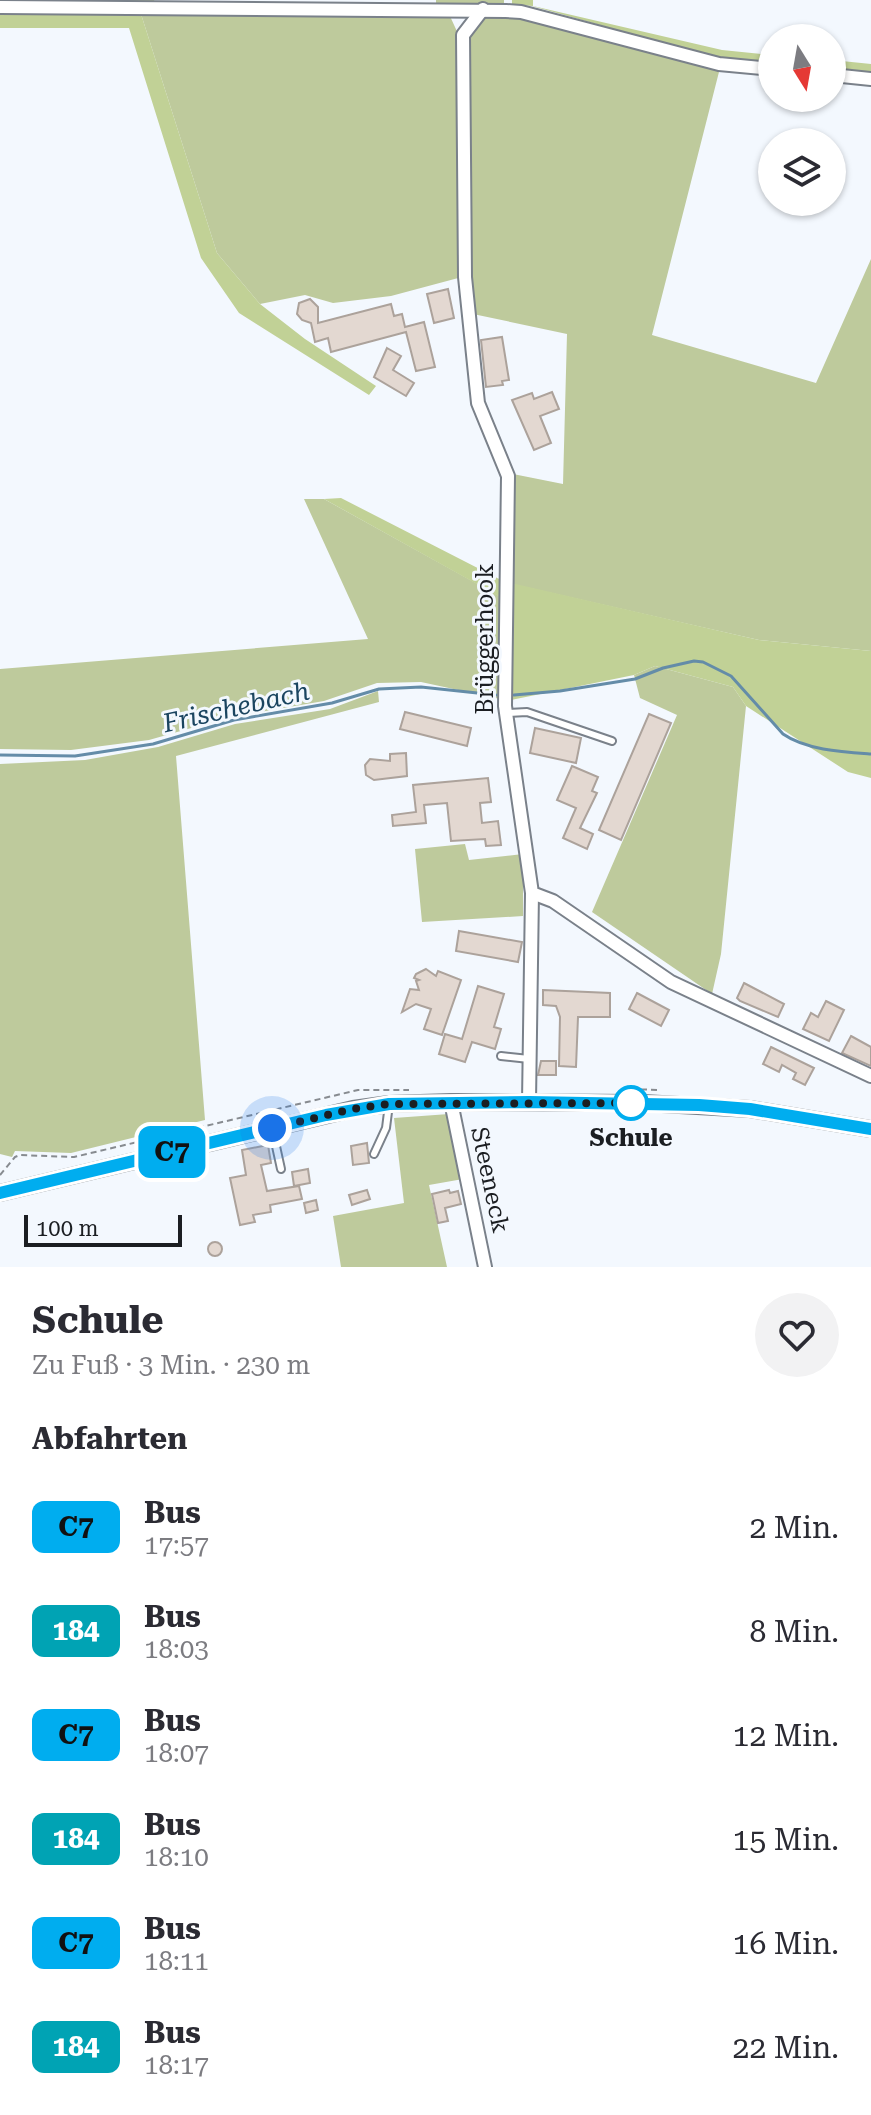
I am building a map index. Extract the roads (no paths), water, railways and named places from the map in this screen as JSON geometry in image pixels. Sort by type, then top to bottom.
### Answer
[{"type":"street","points":[[0,7],[483,9],[521,12],[719,64],[758,68]]},
{"type":"street","points":[[452,9],[463,35],[483,9]]},
{"type":"street","name":"Brüggerhook","points":[[463,35],[465,277],[478,403],[508,476],[506,713],[532,893],[529,1102]]},
{"type":"street","points":[[846,76],[871,79]]},
{"type":"street","points":[[532,893],[553,901],[671,982],[871,1076]]},
{"type":"street","name":"Steeneck","points":[[451,1102],[485,1267]]},
{"type":"street","points":[[0,1193],[353,1109],[389,1104],[529,1102],[699,1105],[750,1109],[871,1129]]},
{"type":"lane","points":[[506,713],[527,712],[612,741]]},
{"type":"lane","points":[[501,1056],[529,1059]]},
{"type":"lane","points":[[374,1154],[386,1128],[389,1104]]},
{"type":"lane","points":[[272,1128],[281,1169]]},
{"type":"waterway","points":[[514,695],[635,679],[663,668],[703,662],[731,676],[783,734],[792,739],[825,749],[871,754]]},
{"type":"waterway","name":"Frischebach","points":[[0,755],[75,756],[153,744],[234,720],[332,703],[379,689],[421,687],[496,695]]},
{"type":"place","name":"Schule","points":[[631,1103]]}]
